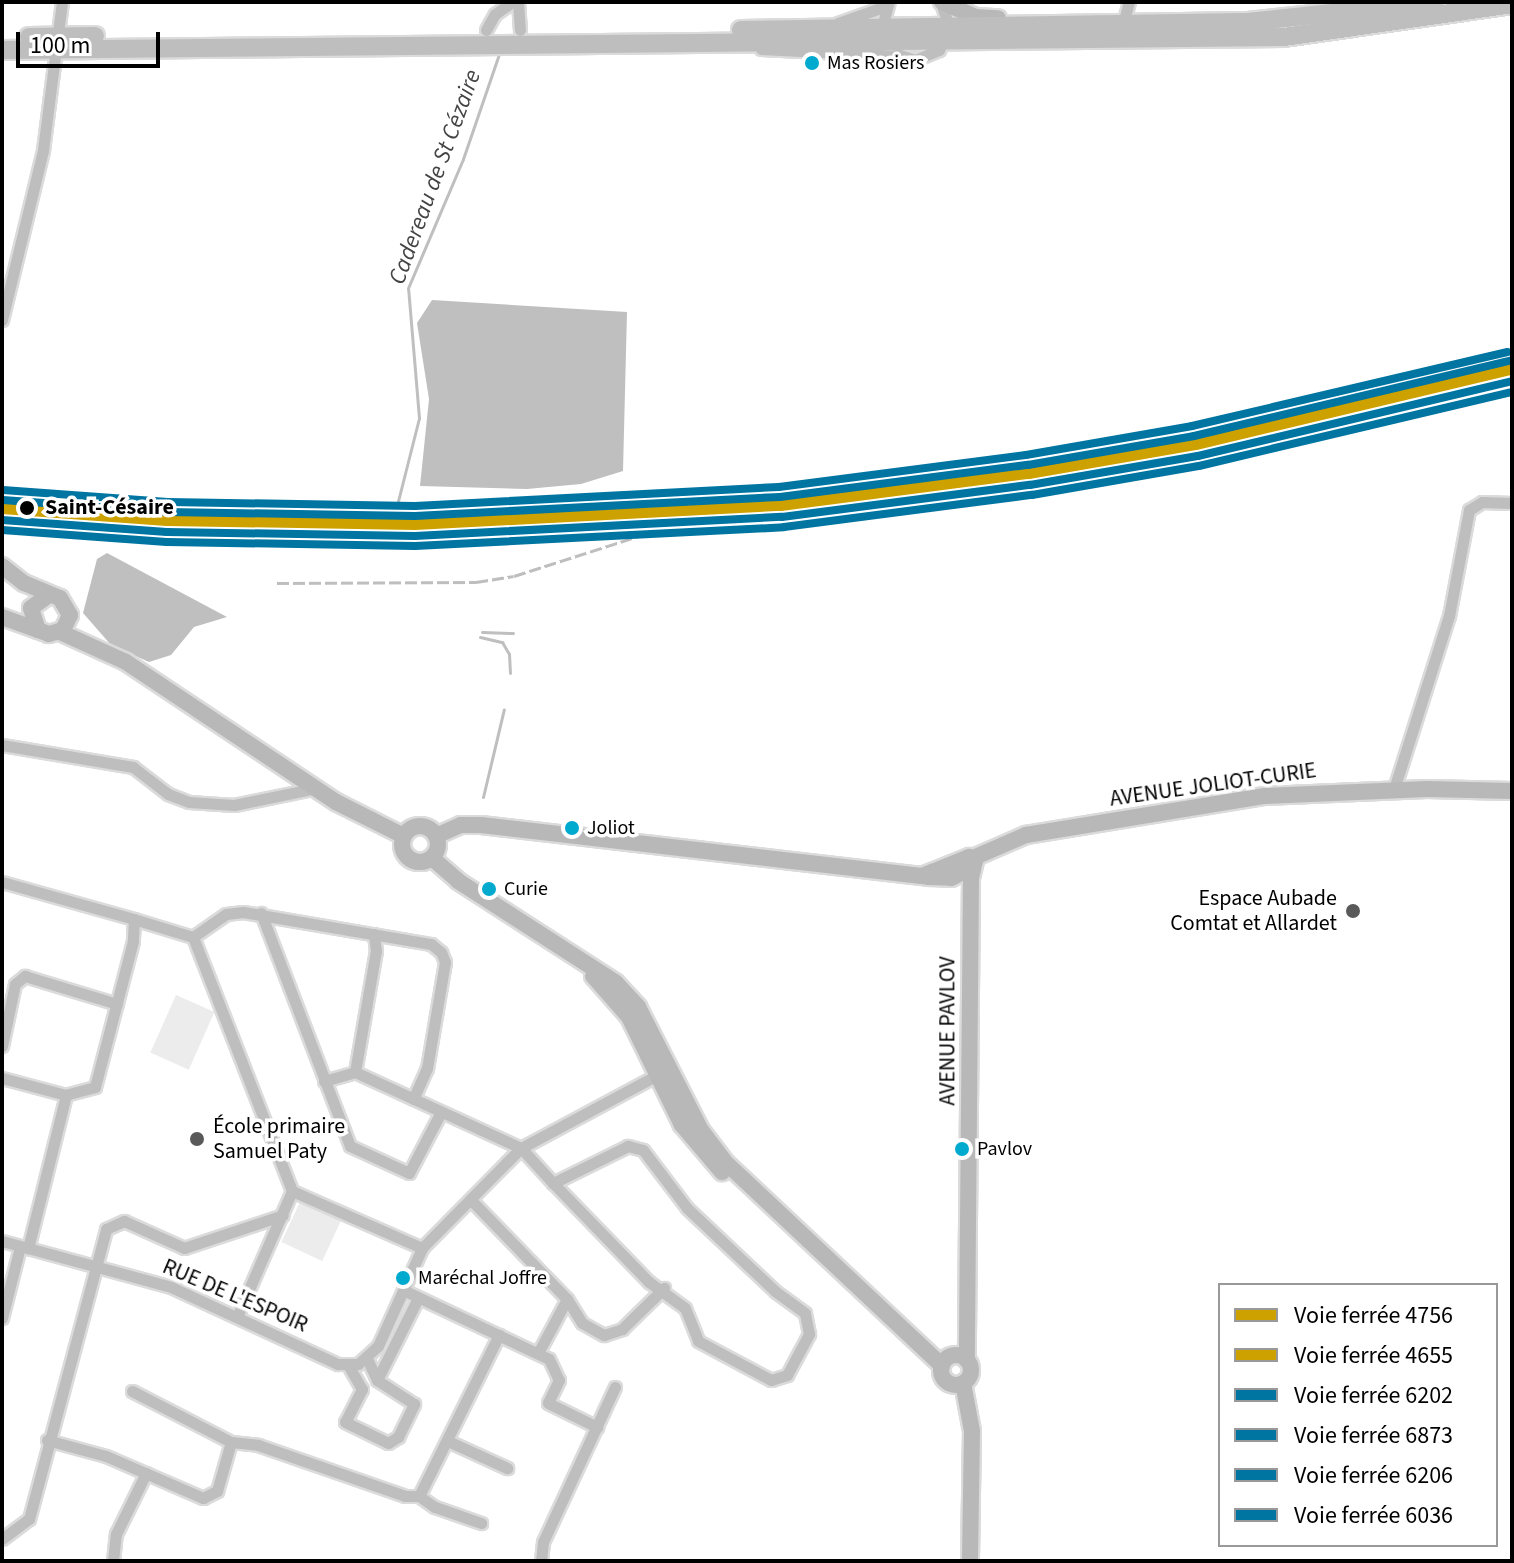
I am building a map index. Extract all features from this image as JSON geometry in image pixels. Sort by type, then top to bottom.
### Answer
[{"type":"main road","points":[[2,38],[57,43],[889,43],[1091,25],[1318,18],[1435,2]]},
{"type":"main road","points":[[947,36],[1284,37],[1512,4]]},
{"type":"main road","points":[[2,50],[57,43],[486,30],[815,29],[889,43]]},
{"type":"street","points":[[2,320],[43,150],[62,2]]},
{"type":"street","points":[[486,30],[495,14],[515,2],[520,30]]},
{"type":"street","points":[[941,2],[976,17],[1074,18],[1091,25]]},
{"type":"street","points":[[815,29],[888,4],[889,43],[923,59],[947,36],[941,2]]},
{"type":"street","points":[[1123,24],[1129,2]]},
{"type":"street","points":[[1394,789],[1449,616],[1469,510],[1482,502],[1512,503]]},
{"type":"street","points":[[2,566],[24,583],[64,601],[70,615],[115,656],[317,788],[404,836]]},
{"type":"street","points":[[24,583],[38,630]]},
{"type":"street","points":[[5,618],[49,595]]},
{"type":"street","points":[[60,632],[70,615]]},
{"type":"street","points":[[5,618],[38,630],[60,632],[115,656]]},
{"type":"street","points":[[2,745],[133,767],[168,794],[189,802],[234,805],[317,788]]},
{"type":"street","name":"AVENUE JOLIOT-CURIE","points":[[436,836],[461,825],[481,825],[951,878],[968,864],[1026,835],[1175,809],[1265,796],[1394,789],[1512,791]]},
{"type":"street","points":[[404,836],[420,826],[436,836],[432,858]]},
{"type":"street","points":[[404,836],[403,850],[412,860],[432,858],[458,881],[567,954],[629,1017],[664,1072],[699,1148],[931,1351],[955,1359],[942,1376],[958,1384],[970,1420],[970,1561]]},
{"type":"street","name":"AVENUE PAVLOV","points":[[958,1384],[970,1372],[955,1359],[970,1339],[968,864]]},
{"type":"street","points":[[2,882],[193,937]]},
{"type":"street","points":[[193,937],[226,914],[261,913],[431,944],[445,962],[427,1068],[413,1099]]},
{"type":"street","points":[[261,913],[350,1146],[409,1173],[441,1112]]},
{"type":"street","points":[[2,1078],[66,1095],[95,1087],[117,1004],[134,919]]},
{"type":"street","points":[[355,1072],[376,951],[374,934]]},
{"type":"street","points":[[193,937],[292,1191],[237,1317]]},
{"type":"street","points":[[2,1046],[15,984],[25,976],[117,1004]]},
{"type":"street","points":[[324,1081],[355,1072],[521,1148],[553,1183],[649,1282],[664,1288],[691,1316],[698,1341],[771,1380],[787,1375],[809,1334],[805,1313],[775,1291],[687,1208],[643,1150],[628,1146],[553,1183]]},
{"type":"street","points":[[358,1363],[377,1380],[414,1404],[398,1437],[388,1443],[345,1422],[362,1389],[358,1363],[403,1290],[422,1248],[521,1148],[664,1072]]},
{"type":"street","points":[[2,1318],[66,1095]]},
{"type":"street","points":[[292,1191],[422,1248]]},
{"type":"street","points":[[471,1200],[567,1299],[582,1323],[604,1335],[622,1329],[664,1288]]},
{"type":"street","points":[[2,1539],[29,1519],[47,1440],[106,1229],[124,1221],[184,1248],[283,1215]]},
{"type":"street","name":"RUE DE L'ESPOIR","points":[[2,1241],[171,1287],[237,1317],[358,1363]]},
{"type":"street","points":[[403,1290],[549,1359],[559,1380],[548,1403],[597,1427]]},
{"type":"street","points":[[377,1380],[418,1298]]},
{"type":"street","points":[[538,1353],[567,1299]]},
{"type":"street","points":[[419,1496],[450,1442],[499,1335]]},
{"type":"street","points":[[541,1561],[543,1542],[615,1387]]},
{"type":"street","points":[[132,1391],[231,1442],[258,1445],[405,1496],[419,1496],[435,1507],[481,1523]]},
{"type":"street","points":[[47,1440],[146,1473],[203,1498],[217,1491],[231,1442]]},
{"type":"street","points":[[450,1442],[507,1468]]},
{"type":"street","points":[[113,1561],[116,1534],[146,1473]]},
{"type":"shaded area","points":[[432,300],[627,312],[623,471],[581,484],[527,489],[420,486],[429,399],[417,323]]},
{"type":"shaded area","points":[[107,553],[227,617],[194,627],[171,655],[149,662],[111,645],[83,613],[97,559]]},
{"type":"shaded area","points":[[176,995],[214,1012],[189,1070],[150,1053]]},
{"type":"shaded area","points":[[300,1202],[341,1221],[322,1261],[281,1242]]},
{"type":"waterway","name":"Cadereau de St Cézaire","points":[[397,505],[419,418],[408,288],[463,159],[500,51]]},
{"type":"waterway","points":[[482,632],[513,633]]},
{"type":"waterway","points":[[480,637],[502,642],[509,654],[510,673]]},
{"type":"waterway","points":[[483,797],[504,709]]},
{"type":"railway","points":[[277,583],[476,582],[514,576],[645,534]]},
{"type":"rail line","name":"6036","points":[[3,490],[168,502],[415,506],[779,487],[1026,455],[1192,426],[1507,352]]},
{"type":"rail line","name":"6873","points":[[3,500],[167,512],[415,516],[780,497],[1028,465],[1194,436],[1510,361]]},
{"type":"rail line","name":"4756","points":[[2,506],[142,516],[414,521],[777,502],[1038,468],[1195,441],[1512,365]]},
{"type":"rail line","name":"4655","points":[[2,510],[167,522],[415,526],[781,507],[1029,475],[1196,446],[1512,371]]},
{"type":"rail line","name":"6202","points":[[2,520],[167,532],[415,536],[782,517],[1030,485],[1198,456],[1512,381]]},
{"type":"rail line","name":"6206","points":[[2,530],[167,542],[415,546],[784,527],[1032,495],[1199,466],[1512,392]]},
{"type":"place","name":"Mas Rosiers","points":[[812,63]]},
{"type":"place","name":"Saint-Césaire","points":[[27,508]]},
{"type":"place","name":"Joliot","points":[[572,828]]},
{"type":"place","name":"Curie","points":[[489,889]]},
{"type":"place","name":"Espace Aubade Comtat et Allardet","points":[[1353,911]]},
{"type":"place","name":"École primaire Samuel Paty","points":[[197,1139]]},
{"type":"place","name":"Pavlov","points":[[962,1149]]},
{"type":"place","name":"Maréchal Joffre","points":[[403,1278]]}]
